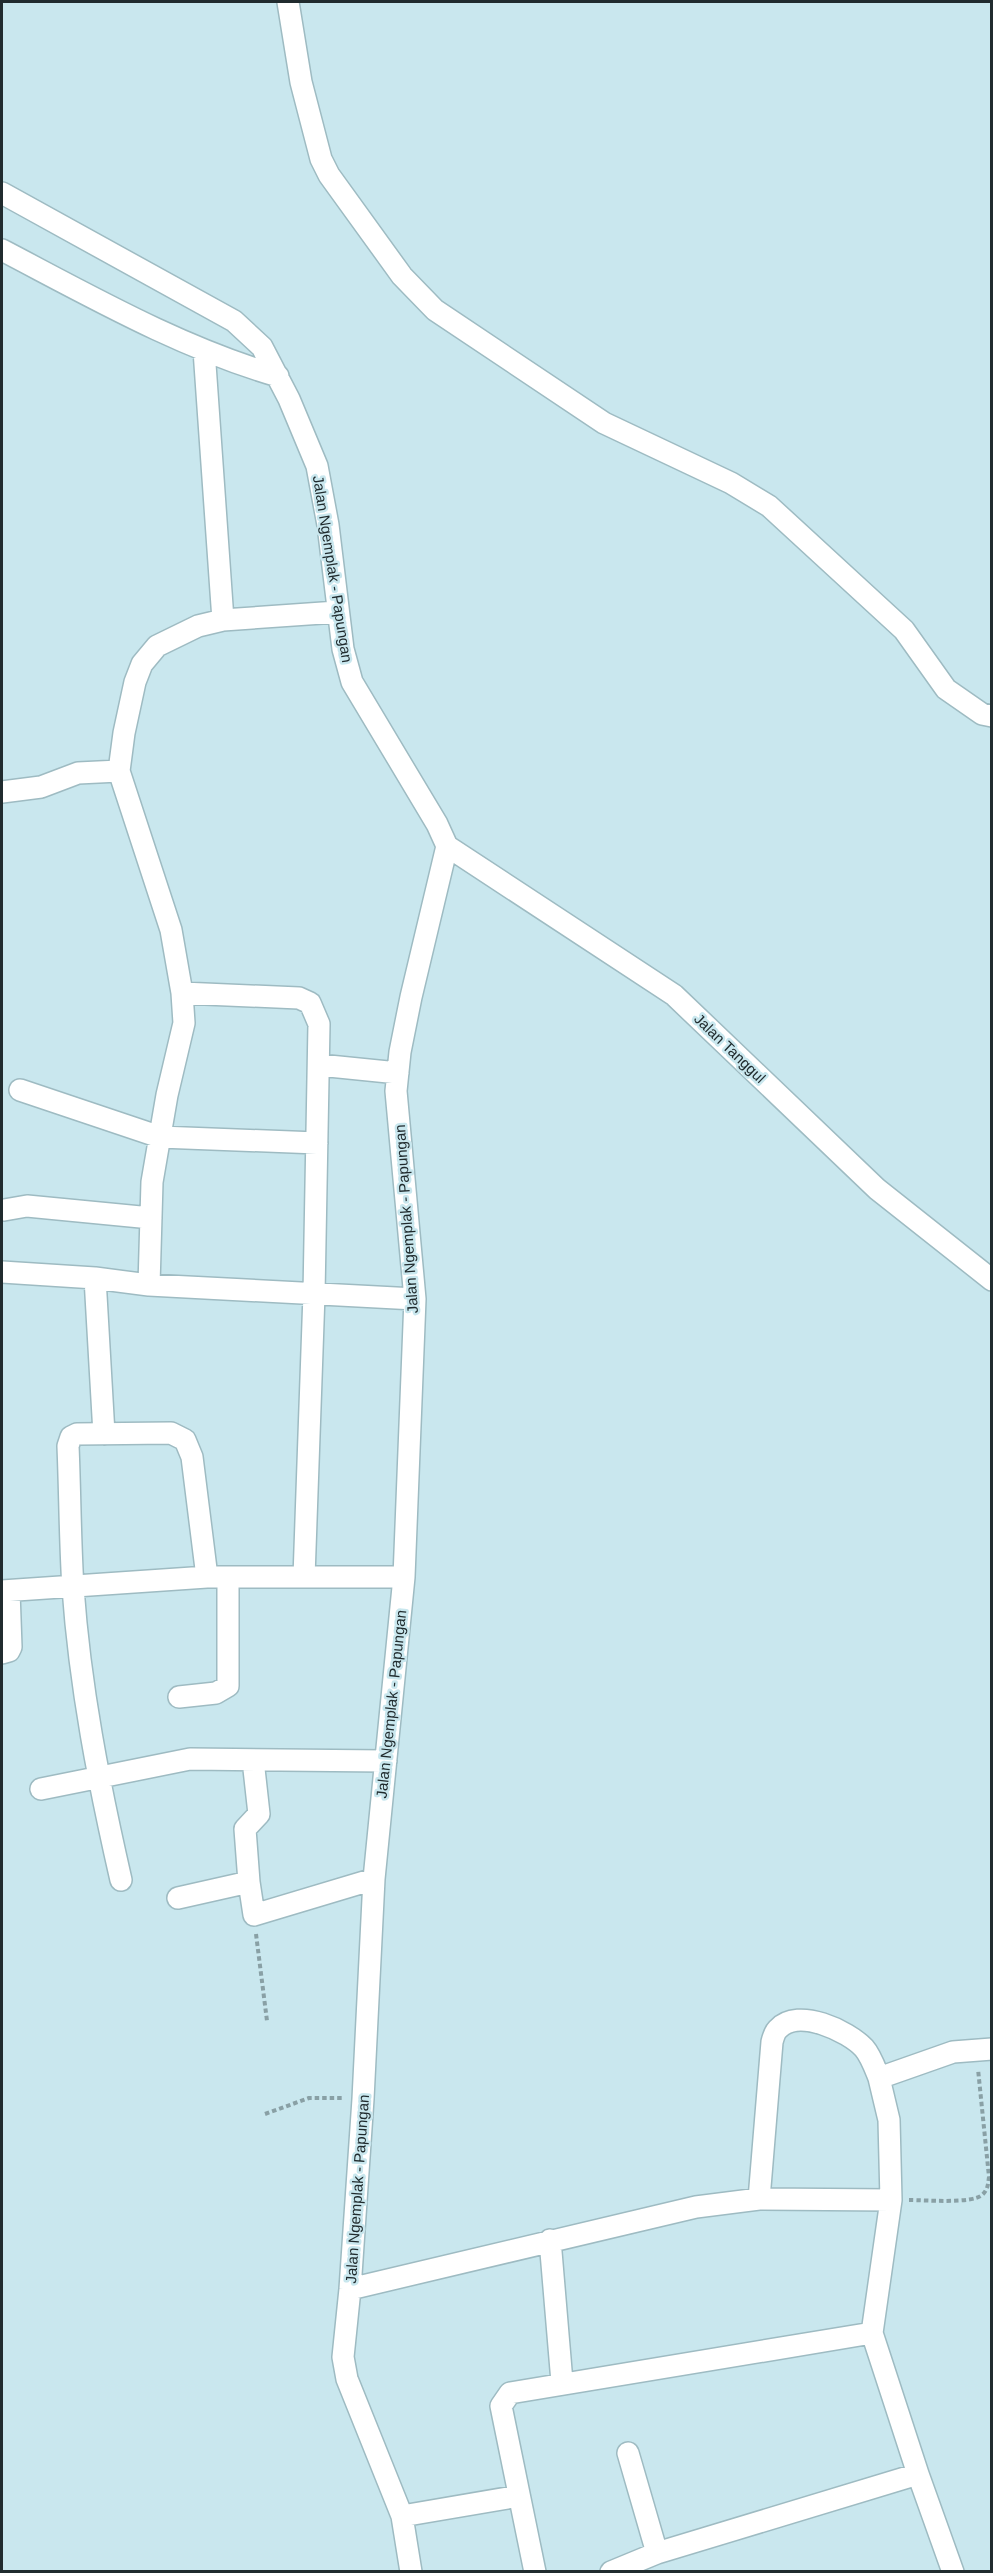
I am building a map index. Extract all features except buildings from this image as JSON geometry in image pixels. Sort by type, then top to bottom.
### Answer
[{"type":"street","points":[[288,2],[301,82],[321,159],[348,203],[418,294],[435,310],[604,423],[731,483],[769,506],[904,630],[946,689],[982,714],[992,716]]},
{"type":"street","name":"Jalan Ngemplak - Papungan","points":[[2,193],[234,321],[271,362],[317,466],[328,525],[337,612],[343,649],[352,682],[437,824],[447,846],[411,997],[396,1091],[415,1299],[404,1577],[374,1879],[363,2098],[344,2368],[402,2516],[411,2571]]},
{"type":"street","points":[[2,250],[109,306],[204,350],[271,362]]},
{"type":"street","points":[[204,350],[223,620]]},
{"type":"street","points":[[149,1284],[152,1182],[184,1023],[182,993],[171,930],[120,771],[124,733],[142,664],[157,646],[198,626],[223,620],[337,612]]},
{"type":"street","points":[[2,792],[41,787],[78,773],[120,771]]},
{"type":"street","name":"Jalan Tanggul","points":[[447,846],[674,994],[877,1189],[992,1280]]},
{"type":"street","points":[[182,993],[299,998],[310,1003],[319,1024],[314,1294],[304,1577]]},
{"type":"street","points":[[319,1065],[398,1073]]},
{"type":"street","points":[[20,1090],[160,1137],[317,1143]]},
{"type":"street","points":[[4,1210],[27,1206],[151,1218]]},
{"type":"street","points":[[2,1272],[149,1284],[415,1299]]},
{"type":"street","points":[[95,1278],[104,1434]]},
{"type":"street","points":[[121,1880],[97,1776],[74,1588],[68,1446],[71,1437],[77,1434],[171,1434],[185,1440],[192,1457],[218,1577],[228,1686],[216,1693],[179,1697]]},
{"type":"street","points":[[2,1653],[9,1651],[11,1647],[5,1591],[218,1577],[404,1577]]},
{"type":"street","points":[[253,1760],[259,1814],[245,1829],[254,1916],[374,1879]]},
{"type":"street","points":[[41,1789],[174,1761],[386,1761]]},
{"type":"street","points":[[178,1898],[249,1882]]},
{"type":"street","points":[[759,2199],[772,2042],[777,2029],[789,2022],[806,2020],[826,2024],[851,2036],[866,2050],[879,2078],[889,2120],[891,2200],[872,2333],[918,2474],[953,2571]]},
{"type":"street","points":[[879,2078],[953,2052],[984,2050]]},
{"type":"street","points":[[350,2289],[696,2207],[759,2199],[891,2200]]},
{"type":"street","points":[[550,2240],[562,2382]]},
{"type":"street","points":[[535,2571],[501,2406],[510,2393],[562,2382],[872,2333]]},
{"type":"street","points":[[628,2453],[657,2553]]},
{"type":"street","points":[[611,2571],[657,2553],[918,2474]]},
{"type":"street","points":[[402,2516],[519,2496]]},
{"type":"path","points":[[254,1916],[267,2021]]},
{"type":"path","points":[[891,2200],[969,2199],[981,2197],[987,2189],[989,2177],[984,2050]]},
{"type":"path","points":[[264,2114],[309,2098],[363,2098]]}]
